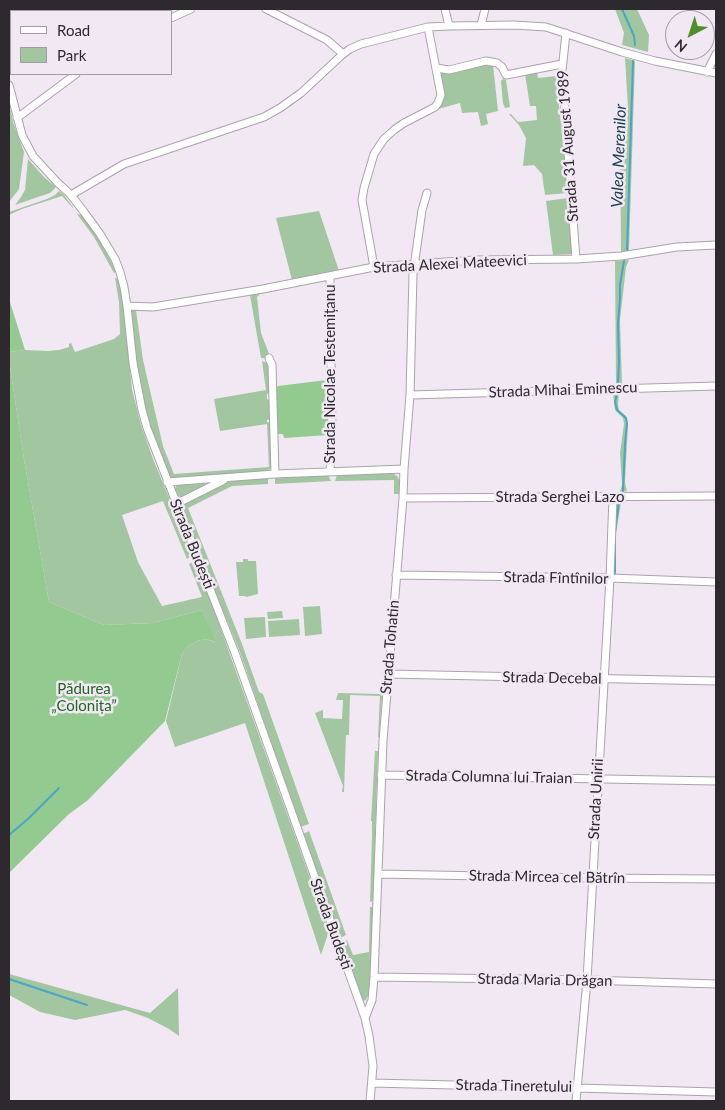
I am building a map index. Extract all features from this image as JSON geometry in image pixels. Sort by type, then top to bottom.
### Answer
[{"type":"street","points":[[172,18],[191,9]]},
{"type":"street","points":[[266,9],[327,40],[342,54]]},
{"type":"street","points":[[445,9],[449,26]]},
{"type":"street","points":[[481,25],[485,9]]},
{"type":"street","points":[[70,195],[124,164],[264,117],[301,93],[342,54],[361,44],[428,27],[481,25],[546,27],[622,52],[716,73]]},
{"type":"street","points":[[374,267],[362,200],[364,188],[374,154],[384,139],[404,123],[435,107],[438,103],[440,95],[428,27]]},
{"type":"street","name":"Strada 31 August 1989","points":[[566,33],[562,64],[576,259]]},
{"type":"street","points":[[707,72],[716,54]]},
{"type":"street","points":[[436,68],[449,70],[486,61],[497,63],[502,67],[506,75],[562,64]]},
{"type":"street","points":[[17,118],[75,75]]},
{"type":"street","name":"Strada Budești","points":[[9,85],[22,135],[34,156],[70,195],[94,226],[115,259],[120,272],[127,306],[133,363],[147,428],[235,653],[365,1018]]},
{"type":"street","name":"Strada Tohatin","points":[[370,1101],[373,1066],[365,1018],[372,1000],[374,977],[381,775],[387,674],[410,395],[413,274],[422,210],[427,193]]},
{"type":"street","name":"Strada Alexei Mateevici","points":[[127,306],[153,307],[263,289],[374,267],[475,260],[576,259],[621,256],[677,247],[716,245]]},
{"type":"street","name":"Strada Nicolae Testemițanu","points":[[330,276],[332,431],[330,472]]},
{"type":"street","points":[[269,358],[272,366],[275,474]]},
{"type":"street","name":"Strada Mihai Eminescu","points":[[410,395],[716,386]]},
{"type":"street","points":[[167,482],[275,474],[404,469]]},
{"type":"street","points":[[176,504],[229,477]]},
{"type":"street","name":"Strada Serghei Lazo","points":[[403,498],[716,496]]},
{"type":"street","name":"Strada Unirii","points":[[576,1101],[586,980],[610,578],[613,497]]},
{"type":"street","name":"Strada Fîntînilor","points":[[396,576],[610,578],[716,582]]},
{"type":"street","name":"Strada Decebal","points":[[387,674],[716,681]]},
{"type":"street","name":"Strada Columna lui Traian","points":[[381,775],[716,781]]},
{"type":"street","name":"Strada Mircea cel Bătrîn","points":[[378,874],[716,879]]},
{"type":"street","name":"Strada Maria Drăgan","points":[[374,977],[716,984]]},
{"type":"street","name":"Strada Tineretului","points":[[372,1084],[716,1092]]},
{"type":"green space","points":[[615,9],[637,9],[649,35],[648,52],[622,45],[624,33]]},
{"type":"green space","points":[[625,58],[635,61],[629,251],[621,252],[620,127],[621,109],[628,109]]},
{"type":"green space","points":[[490,63],[493,65],[498,111],[486,114],[488,124],[481,126],[478,112],[462,113],[460,103],[438,109],[444,94],[440,73],[455,73],[475,65]]},
{"type":"green space","points":[[537,72],[538,78],[556,76],[568,193],[545,195],[542,174],[534,165],[523,166],[526,138],[519,125],[509,114],[518,122],[537,120],[536,106],[530,106],[525,74]]},
{"type":"green space","points":[[503,79],[506,80],[510,107],[505,108],[501,81]]},
{"type":"green space","points":[[9,103],[13,122],[24,152],[19,189],[9,202]]},
{"type":"green space","points":[[28,159],[56,187],[50,193],[15,205],[25,190]]},
{"type":"green space","points":[[59,191],[73,208],[62,196],[9,215],[9,212],[47,199]]},
{"type":"green space","points":[[568,198],[573,250],[571,254],[553,255],[546,201]]},
{"type":"green space","points":[[319,211],[339,271],[292,280],[276,218]]},
{"type":"green space","points":[[77,214],[81,215],[96,234],[116,272],[114,273],[94,237]]},
{"type":"green space","points":[[629,260],[626,267],[620,320],[622,384],[616,384],[615,261]]},
{"type":"green space","points":[[115,278],[119,279],[132,389],[141,425],[193,555],[187,559],[163,501],[122,515],[138,562],[162,606],[202,597],[189,564],[195,561],[329,931],[321,955],[245,723],[175,747],[166,721],[182,654],[187,647],[197,641],[206,639],[215,642],[202,610],[153,623],[104,625],[49,602],[24,459],[9,352],[59,350],[69,347],[71,343],[75,352],[114,339],[120,334],[119,302]]},
{"type":"green space","points":[[260,294],[257,297],[261,333],[271,359],[261,358],[250,295]]},
{"type":"green space","points":[[9,299],[25,350],[9,352]]},
{"type":"green space","points":[[131,310],[136,310],[143,360],[149,386],[163,446],[174,474],[269,467],[267,424],[220,431],[214,399],[266,390],[262,361],[270,365],[270,393],[267,394],[267,399],[271,401],[271,419],[267,420],[267,422],[271,423],[272,464],[270,469],[267,471],[169,477],[144,404],[138,375]]},
{"type":"green space","name":"Pădurea „Colonița”","points":[[9,360],[49,602],[104,625],[153,623],[202,610],[216,642],[206,639],[197,641],[187,647],[182,654],[165,721],[88,800],[69,814],[9,873]]},
{"type":"green space","points":[[327,380],[328,435],[284,438],[283,434],[277,434],[275,389],[278,386]]},
{"type":"green space","points":[[613,394],[619,394],[619,410],[626,416],[628,424],[625,483],[627,491],[620,492],[622,485],[620,453],[624,424],[623,418],[615,410]]},
{"type":"green space","points":[[392,473],[400,481],[400,494],[394,494],[394,480],[335,481],[337,475]]},
{"type":"green space","points":[[325,475],[331,481],[275,484],[275,477]]},
{"type":"green space","points":[[268,478],[268,484],[232,486],[188,508],[259,692],[263,694],[309,824],[300,827],[240,652],[182,510],[185,503],[231,480]]},
{"type":"green space","points":[[203,483],[205,486],[181,498],[175,488],[177,485]]},
{"type":"green space","points":[[618,502],[621,502],[616,534],[615,575],[612,575],[614,508]]},
{"type":"green space","points":[[243,559],[256,561],[258,594],[246,597],[239,596],[236,562],[243,562]]},
{"type":"green space","points":[[320,606],[322,634],[305,636],[303,607]]},
{"type":"green space","points":[[282,611],[283,618],[268,619],[267,612]]},
{"type":"green space","points":[[265,617],[266,637],[246,639],[244,618]]},
{"type":"green space","points":[[299,619],[300,635],[269,637],[268,621]]},
{"type":"green space","points":[[338,693],[381,694],[382,697],[378,737],[380,696],[350,695],[349,735],[346,735],[344,792],[342,792],[343,786],[315,713],[323,710],[323,718],[342,719],[343,700],[336,700]]},
{"type":"green space","points":[[375,751],[378,751],[373,901],[370,902],[371,821]]},
{"type":"green space","points":[[309,831],[346,935],[340,938],[303,834]]},
{"type":"green space","points":[[370,907],[373,907],[371,977],[368,996],[363,1001],[342,942],[347,940],[353,955],[369,952]]},
{"type":"green space","points":[[9,974],[150,1013],[178,988],[179,1036],[148,1018],[125,1010],[75,1020],[40,1012],[9,995]]},
{"type":"waterway","name":"Valea Merenilor","points":[[622,9],[634,36],[635,45]]},
{"type":"waterway","name":"Valea Merenilor","points":[[627,251],[633,61]]},
{"type":"waterway","name":"Valea Merenilor","points":[[618,383],[618,324],[620,285],[624,261]]},
{"type":"waterway","name":"Valea Merenilor","points":[[617,394],[615,402],[617,410],[626,418],[627,424],[623,491]]},
{"type":"waterway","name":"Valea Merenilor","points":[[615,573],[615,531],[619,502]]},
{"type":"waterway","points":[[9,835],[59,788]]},
{"type":"waterway","points":[[9,979],[87,1005]]}]
